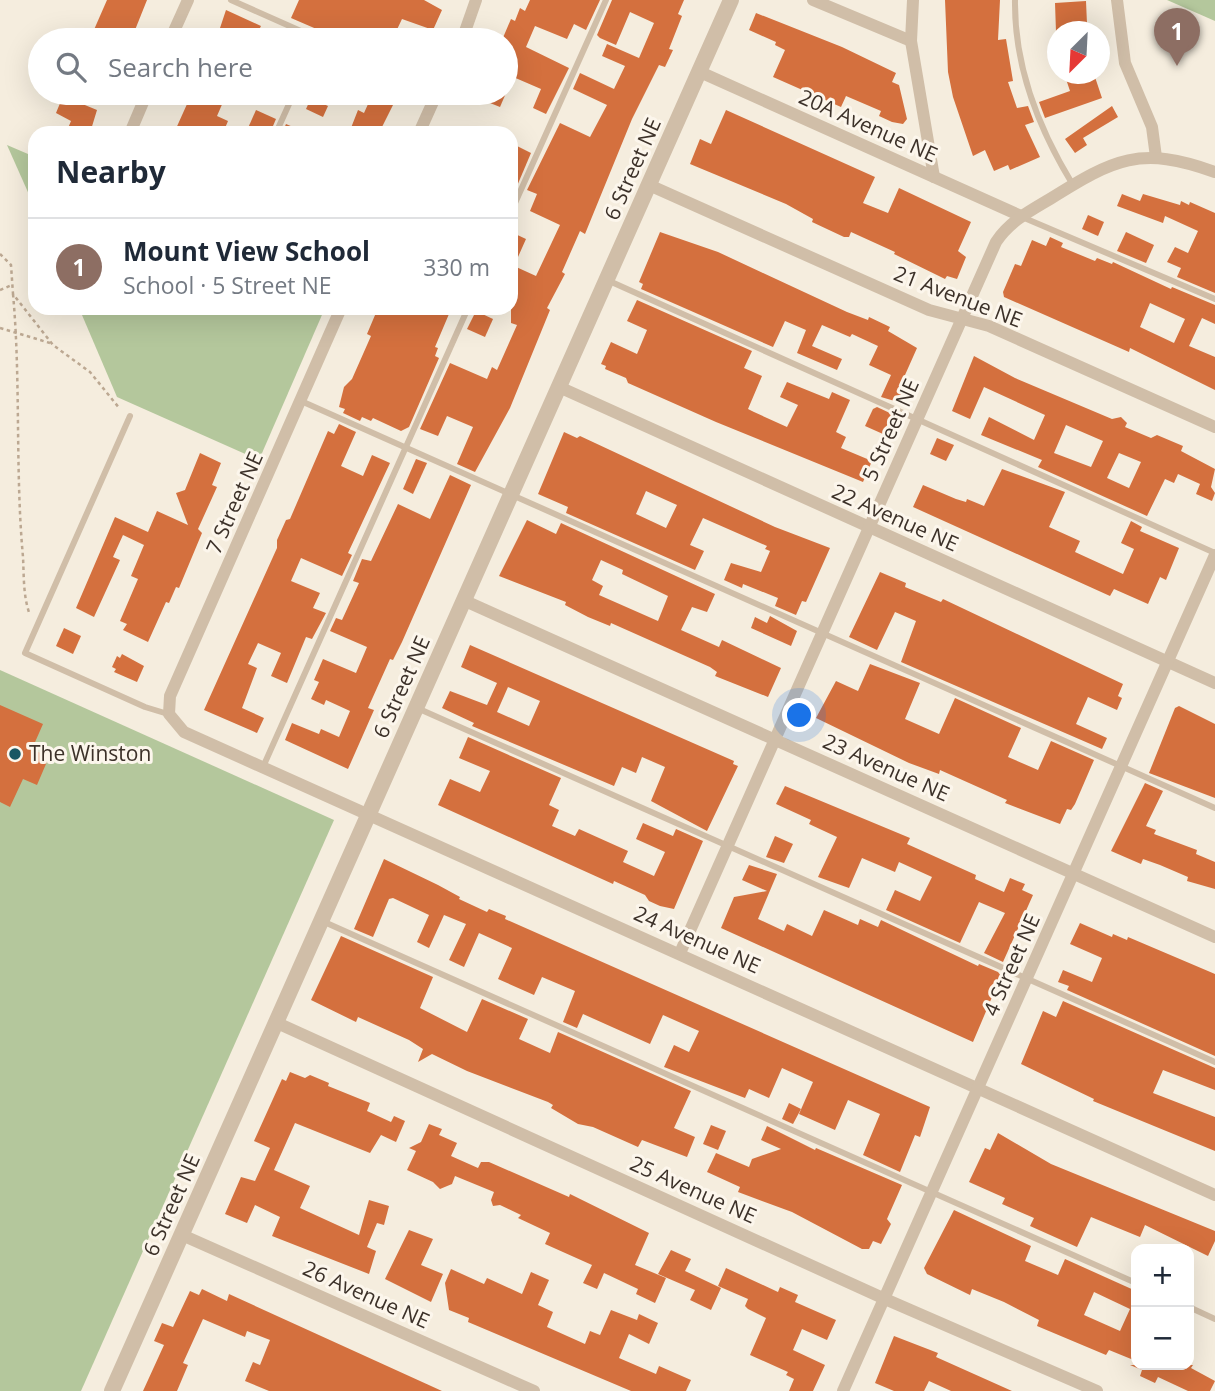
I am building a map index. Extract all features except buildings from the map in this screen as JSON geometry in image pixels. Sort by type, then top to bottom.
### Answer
[{"type":"street","points":[[175,28],[188,0]]},
{"type":"street","points":[[466,28],[476,0]]},
{"type":"street","name":"6 Street NE","points":[[112,1391],[731,0]]},
{"type":"street","points":[[813,0],[911,41]]},
{"type":"street","points":[[913,0],[911,41],[934,177]]},
{"type":"street","points":[[1116,0],[1125,63],[1152,127],[1156,156],[1215,172]]},
{"type":"street","name":"20A Avenue NE","points":[[699,72],[1021,216]]},
{"type":"street","points":[[133,126],[142,105]]},
{"type":"street","points":[[422,126],[432,105]]},
{"type":"street","name":"5 Street NE","points":[[680,953],[996,242],[1021,216],[1112,164],[1156,156]]},
{"type":"street","name":"21 Avenue NE","points":[[649,185],[929,310],[961,317],[1215,427]]},
{"type":"street","name":"7 Street NE","points":[[169,714],[170,696],[338,315]]},
{"type":"street","name":"22 Avenue NE","points":[[559,387],[1215,683]]},
{"type":"street","name":"4 Street NE","points":[[843,1391],[1215,554]]},
{"type":"street","name":"23 Avenue NE","points":[[463,600],[1215,937]]},
{"type":"street","name":"24 Avenue NE","points":[[169,714],[184,732],[1215,1195]]},
{"type":"street","name":"25 Avenue NE","points":[[275,1022],[1097,1391]]},
{"type":"street","name":"26 Avenue NE","points":[[182,1234],[534,1391]]},
{"type":"lane","points":[[231,0],[293,28]]},
{"type":"lane","points":[[518,196],[606,0]]},
{"type":"lane","points":[[1015,0],[1017,34],[1027,86],[1045,136],[1073,185]]},
{"type":"lane","points":[[279,126],[289,105]]},
{"type":"lane","points":[[1021,216],[1215,299]]},
{"type":"lane","points":[[607,280],[1215,554]]},
{"type":"lane","points":[[263,767],[465,315]]},
{"type":"lane","points":[[301,401],[1215,808]]},
{"type":"lane","points":[[130,416],[25,653],[145,707],[169,714]]},
{"type":"lane","points":[[415,707],[1215,1062]]},
{"type":"lane","points":[[320,920],[1131,1281]]},
{"type":"lane","points":[[1194,1309],[1215,1319]]},
{"type":"path","points":[[0,254],[11,265],[17,332],[24,602],[36,629]]},
{"type":"path","points":[[0,290],[12,285]]},
{"type":"path","points":[[13,294],[28,313]]},
{"type":"path","points":[[29,315],[53,345],[90,372],[114,404],[130,416]]},
{"type":"path","points":[[0,328],[53,345]]},
{"type":"green space","points":[[1167,0],[1215,0],[1215,21]]},
{"type":"green space","points":[[7,145],[28,154],[28,192]]},
{"type":"green space","points":[[82,315],[322,315],[259,460],[117,397]]},
{"type":"green space","points":[[0,670],[334,820],[81,1391],[0,1391]]},
{"type":"place","name":"Mount View School","points":[[1177,66]]},
{"type":"place","name":"The Winston","points":[[15,754]]}]
